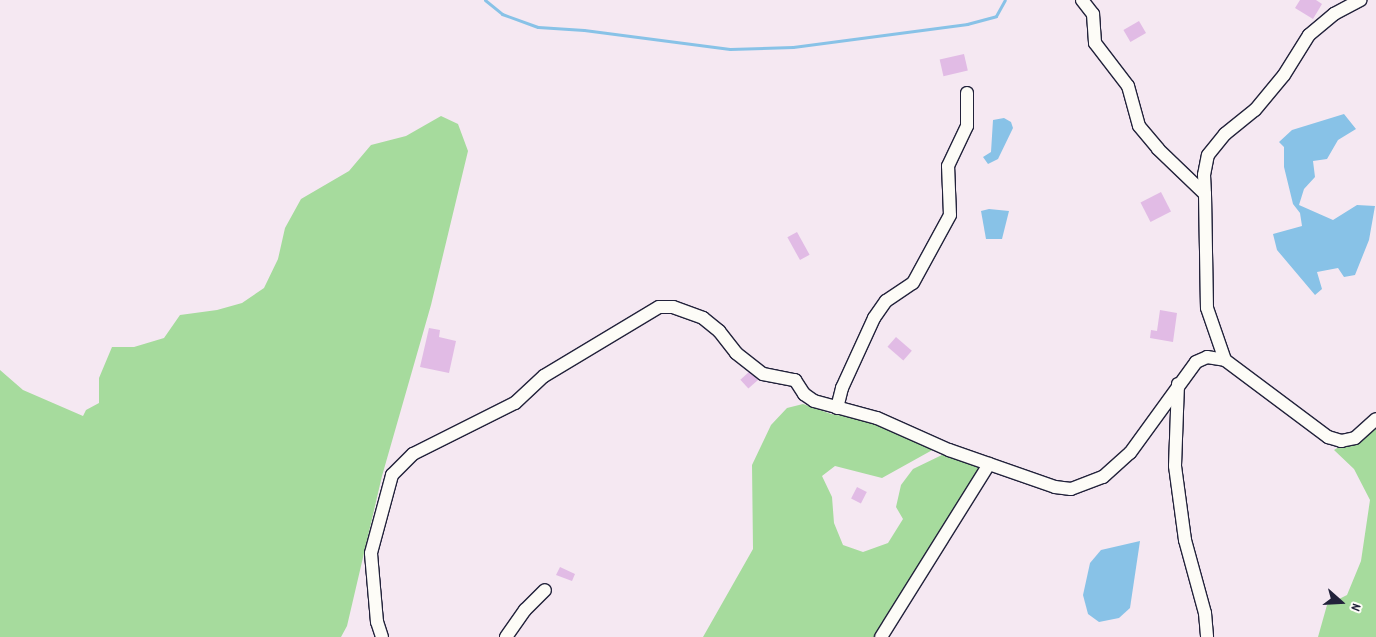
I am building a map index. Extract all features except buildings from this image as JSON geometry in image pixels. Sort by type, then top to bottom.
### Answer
[{"type":"street","points":[[1082,0],[1093,14],[1095,43],[1128,86],[1140,126],[1158,149],[1205,194]]},
{"type":"street","points":[[1225,360],[1207,308],[1204,175],[1208,155],[1225,134],[1255,110],[1284,75],[1309,34],[1334,14],[1360,0]]},
{"type":"street","points":[[837,408],[842,388],[874,318],[886,301],[913,283],[950,215],[948,166],[967,126],[967,93]]},
{"type":"street","points":[[382,637],[377,622],[371,553],[392,475],[413,454],[515,404],[544,376],[659,307],[673,307],[703,318],[719,331],[736,353],[763,374],[796,380],[804,394],[814,401],[877,418],[989,464],[1055,488],[1072,488],[1088,484],[1103,477],[1130,453],[1178,384],[1196,362],[1207,357],[1225,360],[1328,437],[1341,441],[1355,438],[1376,419]]},
{"type":"street","points":[[1178,384],[1175,466],[1185,540],[1204,614],[1207,637]]},
{"type":"street","points":[[881,637],[989,464]]},
{"type":"street","points":[[506,637],[525,610],[545,590]]},
{"type":"green space","points":[[441,116],[458,124],[468,151],[431,305],[382,476],[347,626],[341,637],[0,637],[0,370],[23,390],[83,416],[86,410],[99,403],[99,378],[112,347],[134,347],[164,338],[180,315],[217,310],[242,303],[264,288],[278,259],[285,228],[301,199],[349,171],[371,145],[406,136]]},
{"type":"green space","points":[[803,404],[831,414],[867,420],[936,448],[882,478],[835,466],[822,476],[832,497],[834,523],[843,545],[863,552],[888,543],[903,519],[896,507],[901,485],[913,469],[944,454],[985,467],[877,637],[703,637],[753,549],[752,465],[771,425],[787,408]]},
{"type":"green space","points":[[1376,424],[1376,637],[1318,637],[1327,605],[1347,595],[1361,561],[1370,500],[1354,469],[1334,450]]},
{"type":"water","points":[[1344,114],[1356,129],[1338,140],[1327,159],[1313,161],[1315,177],[1304,189],[1299,205],[1333,220],[1357,205],[1375,206],[1369,240],[1355,275],[1344,277],[1338,268],[1317,272],[1322,289],[1315,295],[1277,250],[1273,234],[1302,226],[1300,213],[1293,204],[1284,167],[1284,147],[1279,142],[1292,130]]},
{"type":"water","points":[[1004,118],[1011,122],[1013,128],[998,159],[988,164],[983,157],[991,152],[993,120]]},
{"type":"water","points":[[989,209],[1009,211],[1002,239],[986,239],[981,211]]},
{"type":"water","points":[[1140,541],[1130,608],[1119,618],[1099,622],[1088,614],[1083,595],[1090,563],[1101,550]]},
{"type":"waterway","points":[[485,0],[502,14],[538,27],[584,30],[730,49],[793,47],[967,24],[996,16],[1005,0]]}]
